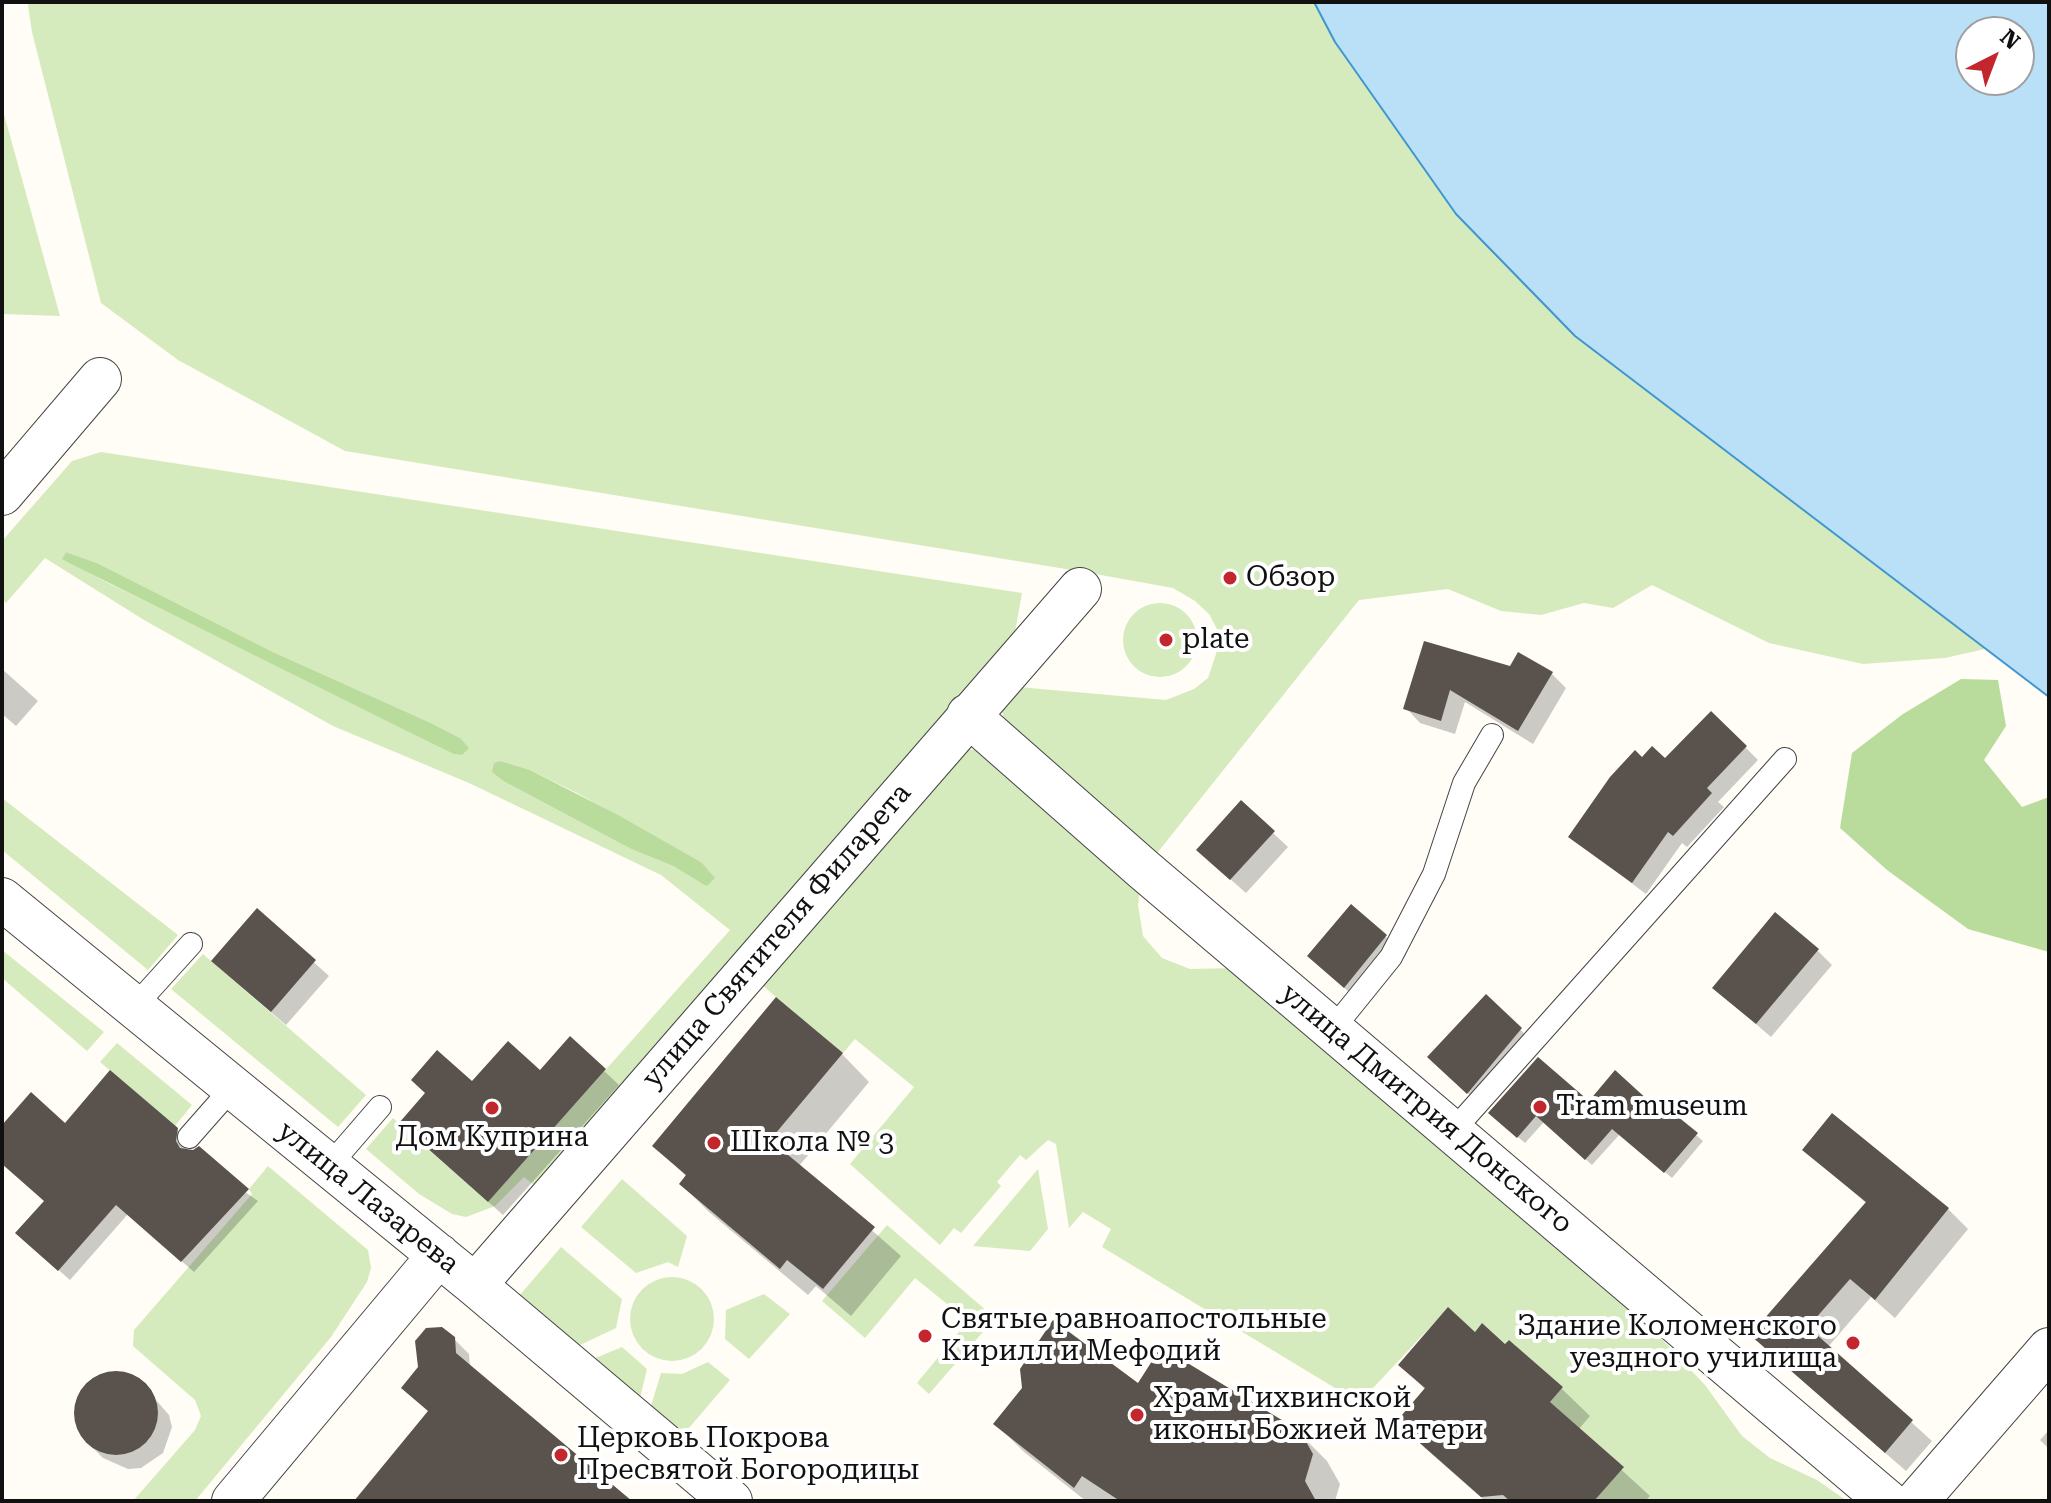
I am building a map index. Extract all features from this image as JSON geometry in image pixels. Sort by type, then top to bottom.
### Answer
[{"type":"street","points":[[2,494],[100,379]]},
{"type":"street","name":"улица Святителя Филарета","points":[[475,1285],[1080,589]]},
{"type":"street","name":"улица Дмитрия Донского","points":[[968,715],[1143,869],[1887,1501]]},
{"type":"street","name":"улица Лазарева","points":[[2,899],[439,1255],[731,1501]]},
{"type":"street","points":[[233,1501],[439,1255]]},
{"type":"street","points":[[1917,1501],[2049,1349]]},
{"type":"lane","points":[[1332,1030],[1391,957],[1434,874],[1464,783],[1492,735]]},
{"type":"lane","points":[[1452,1132],[1785,759]]},
{"type":"lane","points":[[134,1007],[191,944]]},
{"type":"lane","points":[[189,1137],[233,1087]]},
{"type":"lane","points":[[329,1166],[380,1107]]},
{"type":"green space","points":[[34,2],[1314,2],[1335,42],[1456,214],[1575,336],[1985,649],[1945,658],[1863,664],[1769,643],[1652,585],[1613,608],[1584,603],[1541,615],[1501,611],[1448,589],[1359,600],[1154,857],[1006,724],[1001,710],[1018,687],[1166,700],[1194,689],[1208,678],[1219,645],[1218,631],[1209,614],[1195,601],[1173,588],[1084,572],[345,451],[178,360],[101,303],[32,32],[28,5]]},
{"type":"green space","points":[[2,107],[60,316],[2,314]]},
{"type":"green space","points":[[101,452],[1022,593],[1015,632],[780,907],[534,1185],[524,1177],[495,1206],[466,1217],[452,1214],[419,1194],[366,1149],[393,1118],[488,1202],[730,930],[661,875],[469,783],[333,726],[144,620],[45,558],[6,603],[2,599],[2,541],[72,461]],"holes":[[[66,552],[97,563],[273,652],[431,723],[460,738],[462,755],[106,582],[63,559]],[[501,761],[530,770],[577,793],[701,862],[701,883],[505,782]]]},
{"type":"green space","points":[[66,552],[97,563],[273,652],[431,723],[460,738],[469,748],[462,755],[454,754],[71,564],[62,559]]},
{"type":"green space","points":[[1160,603],[1174,606],[1186,614],[1194,626],[1197,640],[1194,654],[1186,666],[1174,674],[1160,677],[1146,674],[1134,666],[1126,654],[1123,640],[1126,626],[1134,614],[1146,606]]},
{"type":"green space","points":[[1961,679],[1998,680],[2006,726],[1984,760],[2022,807],[2049,797],[2049,952],[1968,929],[1887,870],[1840,828],[1852,753],[1903,714]]},
{"type":"green space","points":[[968,749],[985,751],[1140,886],[1138,905],[1143,936],[1162,958],[1190,969],[1236,968],[1622,1297],[1705,1385],[1742,1436],[1770,1458],[1817,1480],[1847,1501],[1594,1501],[1623,1466],[1550,1402],[1563,1387],[1509,1340],[1505,1344],[1482,1323],[1475,1332],[1448,1308],[1374,1387],[1355,1396],[1340,1391],[1102,1247],[1111,1229],[1083,1212],[1069,1228],[1056,1144],[1048,1140],[1026,1160],[1020,1155],[997,1182],[1001,1186],[961,1233],[954,1228],[940,1245],[850,1164],[914,1087],[855,1039],[843,1053],[763,986],[802,941],[802,936]]},
{"type":"green space","points":[[501,761],[530,770],[618,815],[701,862],[715,878],[707,886],[505,782],[492,772],[494,763]]},
{"type":"green space","points":[[2,798],[178,935],[148,970],[2,850]]},
{"type":"green space","points":[[2,950],[104,1032],[87,1051],[2,978]]},
{"type":"green space","points":[[203,954],[366,1095],[338,1127],[171,989]]},
{"type":"green space","points":[[117,1043],[192,1105],[175,1126],[100,1062]]},
{"type":"green space","points":[[268,1166],[368,1250],[371,1268],[367,1282],[331,1337],[195,1501],[133,1501],[195,1430],[201,1416],[195,1400],[133,1346],[134,1330],[252,1194],[249,1189]]},
{"type":"green space","points":[[1038,1169],[1048,1229],[1030,1251],[973,1246]]},
{"type":"green space","points":[[622,1179],[687,1236],[678,1267],[668,1262],[636,1273],[581,1227]]},
{"type":"green space","points":[[887,1225],[995,1318],[929,1394],[917,1383],[968,1321],[915,1278],[865,1338],[822,1301]]},
{"type":"green space","points":[[561,1247],[622,1299],[616,1328],[578,1346],[519,1296]]},
{"type":"green space","points":[[664,1277],[680,1277],[696,1284],[707,1295],[714,1319],[711,1335],[702,1349],[680,1361],[664,1361],[648,1354],[637,1343],[630,1327],[630,1311],[637,1295],[648,1284]]},
{"type":"green space","points":[[764,1294],[790,1314],[749,1359],[725,1339],[726,1310]]},
{"type":"green space","points":[[622,1347],[647,1369],[640,1398],[593,1359]]},
{"type":"green space","points":[[708,1362],[730,1380],[683,1435],[651,1406],[661,1373],[682,1374]]},
{"type":"water","points":[[1314,2],[2049,2],[2049,697],[1575,336],[1456,214],[1335,42]]},
{"type":"building","points":[[1424,641],[1510,666],[1518,652],[1553,672],[1518,731],[1450,690],[1441,721],[1403,709]]},
{"type":"building","points":[[1711,711],[1747,746],[1707,788],[1712,793],[1673,836],[1668,832],[1632,883],[1568,837],[1610,777],[1635,750],[1642,757],[1652,746],[1665,758]]},
{"type":"building","points":[[1241,800],[1275,831],[1230,880],[1196,850]]},
{"type":"building","points":[[1351,904],[1387,935],[1344,988],[1307,956]]},
{"type":"building","points":[[257,908],[316,960],[271,1012],[211,961]]},
{"type":"building","points":[[1775,912],[1819,949],[1756,1024],[1712,988]]},
{"type":"building","points":[[1486,994],[1522,1028],[1467,1094],[1427,1057]]},
{"type":"building","name":"Школа № 3","points":[[776,997],[843,1053],[770,1140],[875,1227],[823,1289],[787,1260],[780,1269],[679,1184],[686,1175],[652,1146]]},
{"type":"building","name":"Дом Куприна","points":[[570,1036],[606,1069],[488,1202],[399,1123],[425,1093],[411,1080],[437,1050],[472,1081],[508,1041],[540,1070]]},
{"type":"building","points":[[1538,1057],[1589,1101],[1615,1070],[1661,1112],[1666,1107],[1698,1133],[1664,1173],[1612,1129],[1585,1160],[1536,1116],[1517,1138],[1488,1113]]},
{"type":"building","points":[[110,1070],[178,1128],[176,1141],[180,1148],[193,1150],[199,1146],[249,1189],[181,1262],[116,1205],[58,1271],[15,1233],[44,1201],[2,1164],[2,1125],[31,1092],[65,1123]]},
{"type":"building","points":[[1832,1113],[1949,1208],[1875,1300],[1850,1279],[1808,1327],[1913,1420],[1885,1453],[1750,1335],[1866,1202],[1802,1150]]},
{"type":"building","points":[[1448,1307],[1475,1332],[1482,1323],[1505,1344],[1509,1340],[1563,1387],[1550,1402],[1624,1467],[1594,1501],[1510,1501],[1503,1495],[1481,1497],[1396,1422],[1425,1388],[1398,1365]]},
{"type":"building","name":"Храм Тихвинской иконы Божией Матери","points":[[1053,1320],[1138,1383],[1161,1347],[1300,1431],[1313,1454],[1305,1481],[1316,1501],[1120,1501],[1082,1476],[1074,1488],[993,1424],[1022,1388],[1020,1369]]},
{"type":"building","points":[[442,1327],[455,1337],[456,1353],[632,1501],[354,1501],[428,1411],[401,1388],[418,1367],[415,1341],[426,1328]]},
{"type":"building","points":[[116,1371],[132,1374],[146,1383],[155,1397],[158,1413],[155,1429],[146,1443],[132,1452],[116,1455],[100,1452],[86,1443],[77,1429],[74,1413],[77,1397],[86,1383],[100,1374]]},
{"type":"place","name":"Обзор","points":[[1230,578]]},
{"type":"place","name":"plate","points":[[1166,640]]},
{"type":"place","name":"Tram museum","points":[[1540,1107]]},
{"type":"place","name":"Дом Куприна","points":[[492,1108]]},
{"type":"place","name":"Школа № 3","points":[[714,1143]]},
{"type":"place","name":"Святые равноапостольные Кирилл и Мефодий","points":[[925,1336]]},
{"type":"place","name":"Здание Коломенского уездного училища","points":[[1853,1343]]},
{"type":"place","name":"Храм Тихвинской иконы Божией Матери","points":[[1137,1415]]},
{"type":"place","name":"Церковь Покрова Пресвятой Богородицы","points":[[561,1455]]}]
